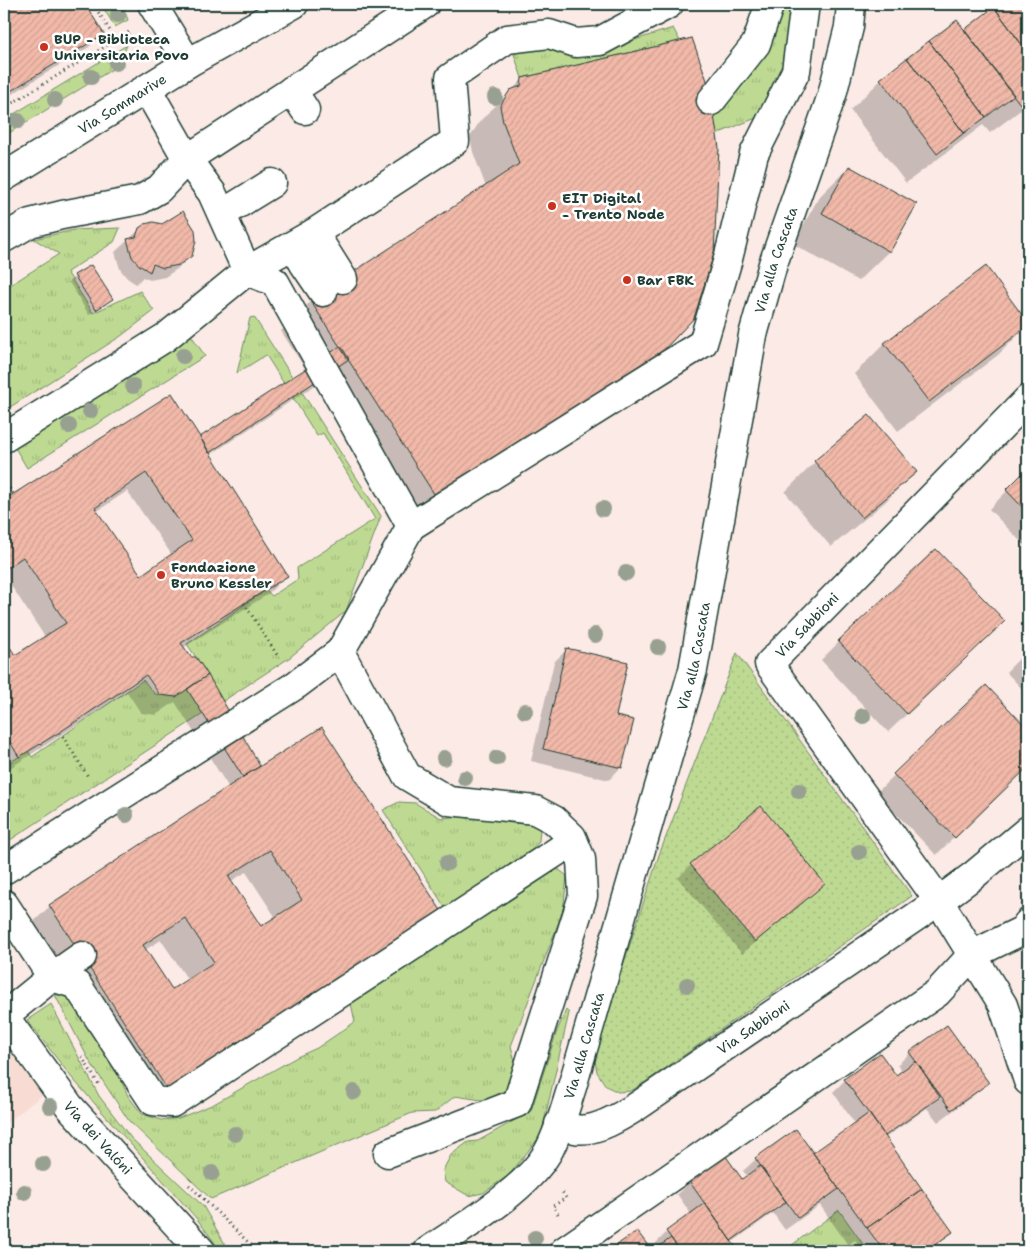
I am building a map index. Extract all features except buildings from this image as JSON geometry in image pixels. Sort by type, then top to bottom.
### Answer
[{"type":"street","points":[[152,4],[188,63]]},
{"type":"street","name":"Via Sommarive","points":[[4,177],[188,63],[294,4]]},
{"type":"street","points":[[4,238],[30,223],[140,200],[159,189],[187,158],[298,100],[425,4]]},
{"type":"street","points":[[4,438],[166,337],[247,271],[304,239],[455,141],[450,78],[506,39],[549,34],[576,43],[600,40],[669,4]]},
{"type":"street","points":[[711,101],[756,44],[768,4]]},
{"type":"street","points":[[4,870],[296,685],[340,652],[411,526],[703,343],[728,259],[754,154],[796,71],[805,4]]},
{"type":"street","name":"Via alla Cascata","points":[[428,1251],[517,1189],[537,1168],[549,1151],[572,1087],[693,670],[753,335],[773,264],[832,95],[849,27],[851,4]]},
{"type":"street","points":[[147,89],[187,158],[212,194],[247,271],[274,282],[411,526]]},
{"type":"street","points":[[222,214],[272,183]]},
{"type":"street","points":[[304,239],[304,264],[333,285]]},
{"type":"street","name":"Via Sabbioni","points":[[1028,399],[769,664],[940,901],[1003,1005],[1028,1081]]},
{"type":"street","points":[[340,652],[407,776],[449,801],[535,810],[554,820],[573,840],[581,859],[583,896],[517,1103],[388,1153]]},
{"type":"street","name":"Via Sabbioni","points":[[559,1124],[584,1130],[622,1116],[940,901],[1028,830]]},
{"type":"street","points":[[4,904],[52,977],[77,985],[153,1101],[172,1103],[573,840]]},
{"type":"street","points":[[564,1251],[938,993],[972,955],[1023,930],[1028,923]]},
{"type":"street","points":[[4,1016],[52,977],[82,956]]},
{"type":"street","name":"Via dei Valóni","points":[[4,1016],[70,1107],[201,1251]]},
{"type":"path","points":[[93,4],[116,40]]},
{"type":"path","points":[[4,108],[135,28]]},
{"type":"path","points":[[4,480],[13,494]]},
{"type":"path","points":[[244,604],[281,662]]},
{"type":"path","points":[[60,732],[92,781]]},
{"type":"path","points":[[558,1185],[566,1198],[553,1206],[558,1214],[565,1210]]},
{"type":"shaded area","points":[[4,1041],[42,1095],[4,1125]]},
{"type":"green space","points":[[101,4],[122,4],[128,20],[115,27]]},
{"type":"green space","points":[[778,4],[793,4],[794,19],[777,91],[756,118],[717,134],[713,114],[755,70]]},
{"type":"green space","points":[[673,28],[680,41],[522,78],[513,51],[625,43]]},
{"type":"green space","points":[[127,45],[119,65],[4,136],[4,120]]},
{"type":"green space","points":[[120,228],[114,242],[67,272],[93,313],[140,291],[154,311],[121,336],[4,411],[4,289],[59,254],[34,239],[74,230]]},
{"type":"green space","points":[[254,317],[381,516],[346,611],[289,658],[4,844],[4,766],[28,751],[32,757],[143,680],[155,694],[173,696],[208,675],[187,644],[266,590],[272,596],[298,579],[297,568],[375,519],[323,433],[317,436],[266,355],[237,373],[250,318]]},
{"type":"green space","points":[[191,335],[205,356],[27,468],[14,446]]},
{"type":"green space","points":[[737,653],[912,896],[644,1083],[631,1091],[618,1092],[606,1086],[597,1072],[595,1061],[602,1030],[659,855]]},
{"type":"green space","points":[[399,802],[415,803],[441,818],[495,813],[533,818],[540,829],[539,841],[531,853],[446,909],[383,810]]},
{"type":"green space","points":[[557,868],[567,876],[563,911],[511,1046],[516,1065],[514,1084],[495,1102],[455,1096],[435,1112],[412,1113],[211,1199],[129,1121],[89,1060],[55,995],[68,994],[116,1069],[128,1096],[142,1114],[161,1120],[179,1118],[214,1104],[297,1057],[317,1048],[355,1022],[351,1003],[403,967]]},
{"type":"green space","points":[[51,1004],[99,1096],[131,1138],[203,1206],[229,1251],[221,1251],[197,1219],[72,1078],[27,1020]]},
{"type":"green space","points":[[566,1010],[569,1013],[541,1135],[509,1175],[483,1193],[469,1196],[445,1182],[443,1170],[451,1155],[468,1142],[478,1141],[531,1111],[557,1031]]},
{"type":"green space","points":[[839,1210],[868,1251],[784,1251]]},
{"type":"place","name":"BUP - Biblioteca Universitaria Povo","points":[[44,47]]},
{"type":"place","name":"EIT Digital - Trento Node","points":[[552,206]]},
{"type":"place","name":"Bar FBK","points":[[627,280]]},
{"type":"place","name":"Fondazione Bruno Kessler","points":[[161,575]]}]
